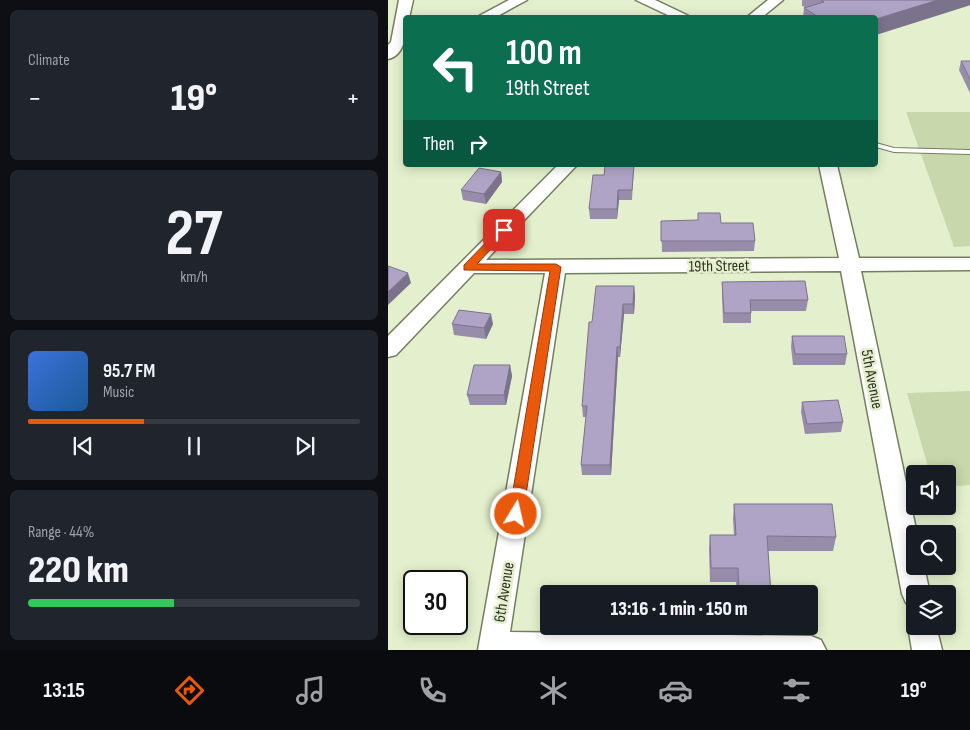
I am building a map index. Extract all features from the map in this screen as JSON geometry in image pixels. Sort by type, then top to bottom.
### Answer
[{"type":"street","points":[[403,15],[406,0]]},
{"type":"street","points":[[488,15],[520,0]]},
{"type":"street","points":[[643,0],[680,15]]},
{"type":"street","points":[[756,15],[776,0]]},
{"type":"street","points":[[388,54],[398,42],[403,16]]},
{"type":"street","points":[[388,349],[566,167]]},
{"type":"street","name":"5th Avenue","points":[[828,167],[850,264],[914,585]]},
{"type":"street","name":"19th Street","points":[[468,267],[970,264]]},
{"type":"street","name":"6th Avenue","points":[[494,648],[556,267]]},
{"type":"street","points":[[924,635],[927,650]]},
{"type":"street","points":[[494,648],[811,650]]},
{"type":"lane","points":[[878,146],[894,150],[970,152]]},
{"type":"green space","points":[[906,112],[970,112],[970,246],[954,247]]},
{"type":"green space","points":[[970,391],[970,485],[956,486],[956,465],[927,465],[907,393]]},
{"type":"building","points":[[821,0],[938,0],[878,18],[878,15],[815,15],[804,8],[824,2]]},
{"type":"building","points":[[961,61],[971,61],[971,81]]},
{"type":"building","points":[[605,167],[634,167],[632,190],[618,190],[617,209],[589,209],[593,175],[604,175]]},
{"type":"building","points":[[479,168],[501,172],[484,194],[461,190]]},
{"type":"building","points":[[698,213],[720,213],[721,223],[753,223],[755,241],[661,241],[661,221],[698,220]]},
{"type":"building","points":[[388,266],[408,273],[388,292]]},
{"type":"building","points":[[805,281],[808,300],[750,300],[751,313],[724,313],[722,282]]},
{"type":"building","points":[[596,286],[634,286],[633,304],[623,304],[620,347],[617,347],[610,465],[581,465],[587,406],[582,406],[589,322],[592,322]]},
{"type":"building","points":[[459,310],[491,314],[484,328],[452,324]]},
{"type":"building","points":[[792,336],[844,336],[847,354],[795,354]]},
{"type":"building","points":[[474,365],[510,365],[504,395],[467,395]]},
{"type":"building","points":[[838,400],[843,422],[807,424],[802,402]]},
{"type":"building","points":[[734,504],[832,504],[836,537],[767,536],[770,585],[739,585],[738,568],[711,568],[710,535],[736,535]]},
{"type":"route","points":[[504,230],[468,267],[556,267],[516,514]]}]
